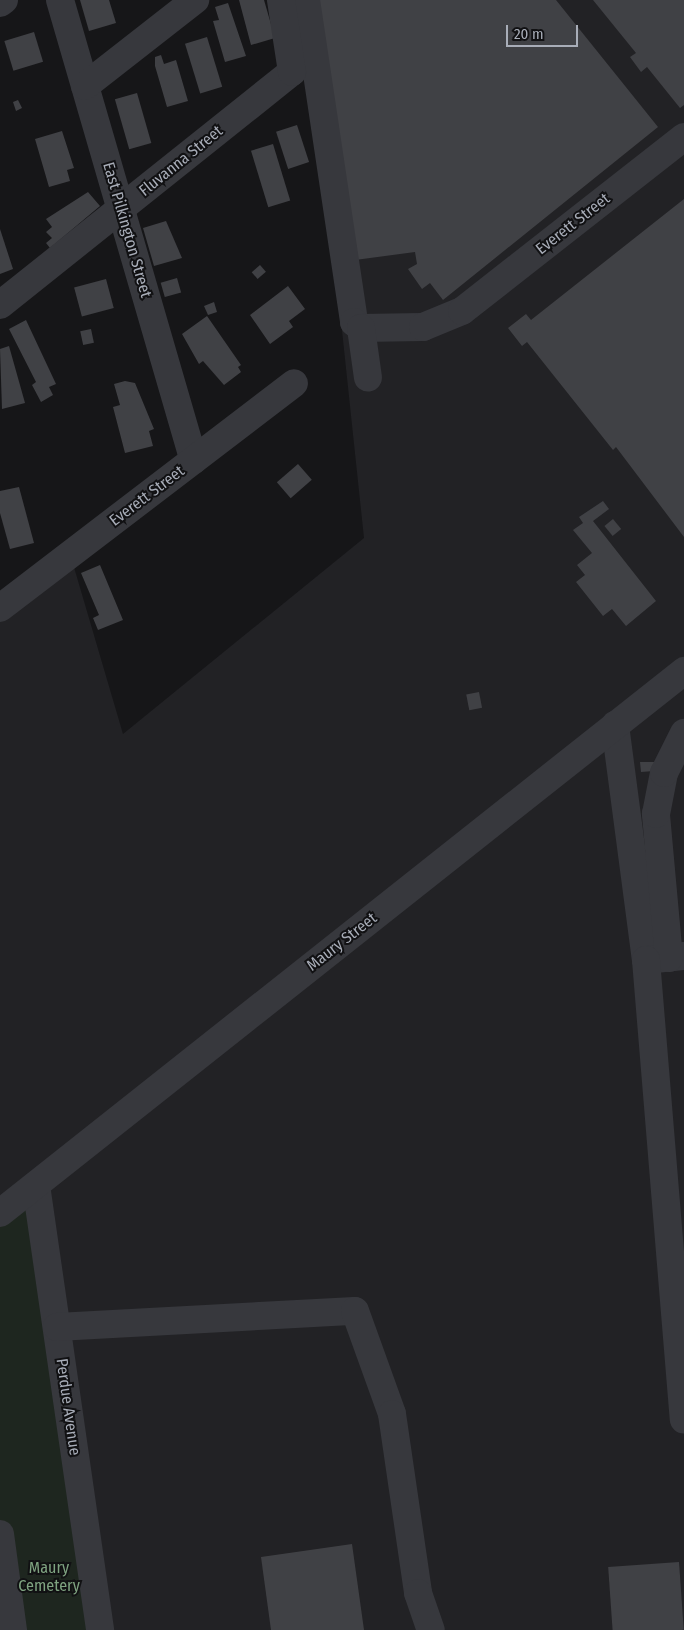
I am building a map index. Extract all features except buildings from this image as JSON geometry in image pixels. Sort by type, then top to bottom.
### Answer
[{"type":"street","points":[[0,3],[4,0]]},
{"type":"street","name":"East Pilkington Street","points":[[60,0],[194,460]]},
{"type":"street","points":[[85,86],[194,0]]},
{"type":"street","name":"Fluvanna Street","points":[[0,305],[292,72],[282,0]]},
{"type":"street","points":[[306,0],[354,322],[361,328],[368,378]]},
{"type":"street","name":"Everett Street","points":[[361,328],[423,327],[462,311],[684,137]]},
{"type":"street","name":"Everett Street","points":[[0,608],[294,383]]},
{"type":"street","name":"Maury Street","points":[[0,1213],[684,671]]},
{"type":"street","points":[[615,725],[666,958]]},
{"type":"street","points":[[684,733],[664,772],[656,814],[666,958],[684,1419]]},
{"type":"street","name":"Perdue Avenue","points":[[36,1185],[100,1630]]},
{"type":"street","points":[[57,1328],[355,1311],[392,1414],[418,1593],[430,1630]]},
{"type":"street","points":[[0,1534],[13,1630]]},
{"type":"shaded area","points":[[307,0],[684,0],[684,1630],[105,1630],[0,1214],[0,609],[71,557],[123,734],[364,538]]},
{"type":"green space","name":"Maury Cemetery","points":[[46,1177],[105,1630],[0,1630],[0,1214]]}]
